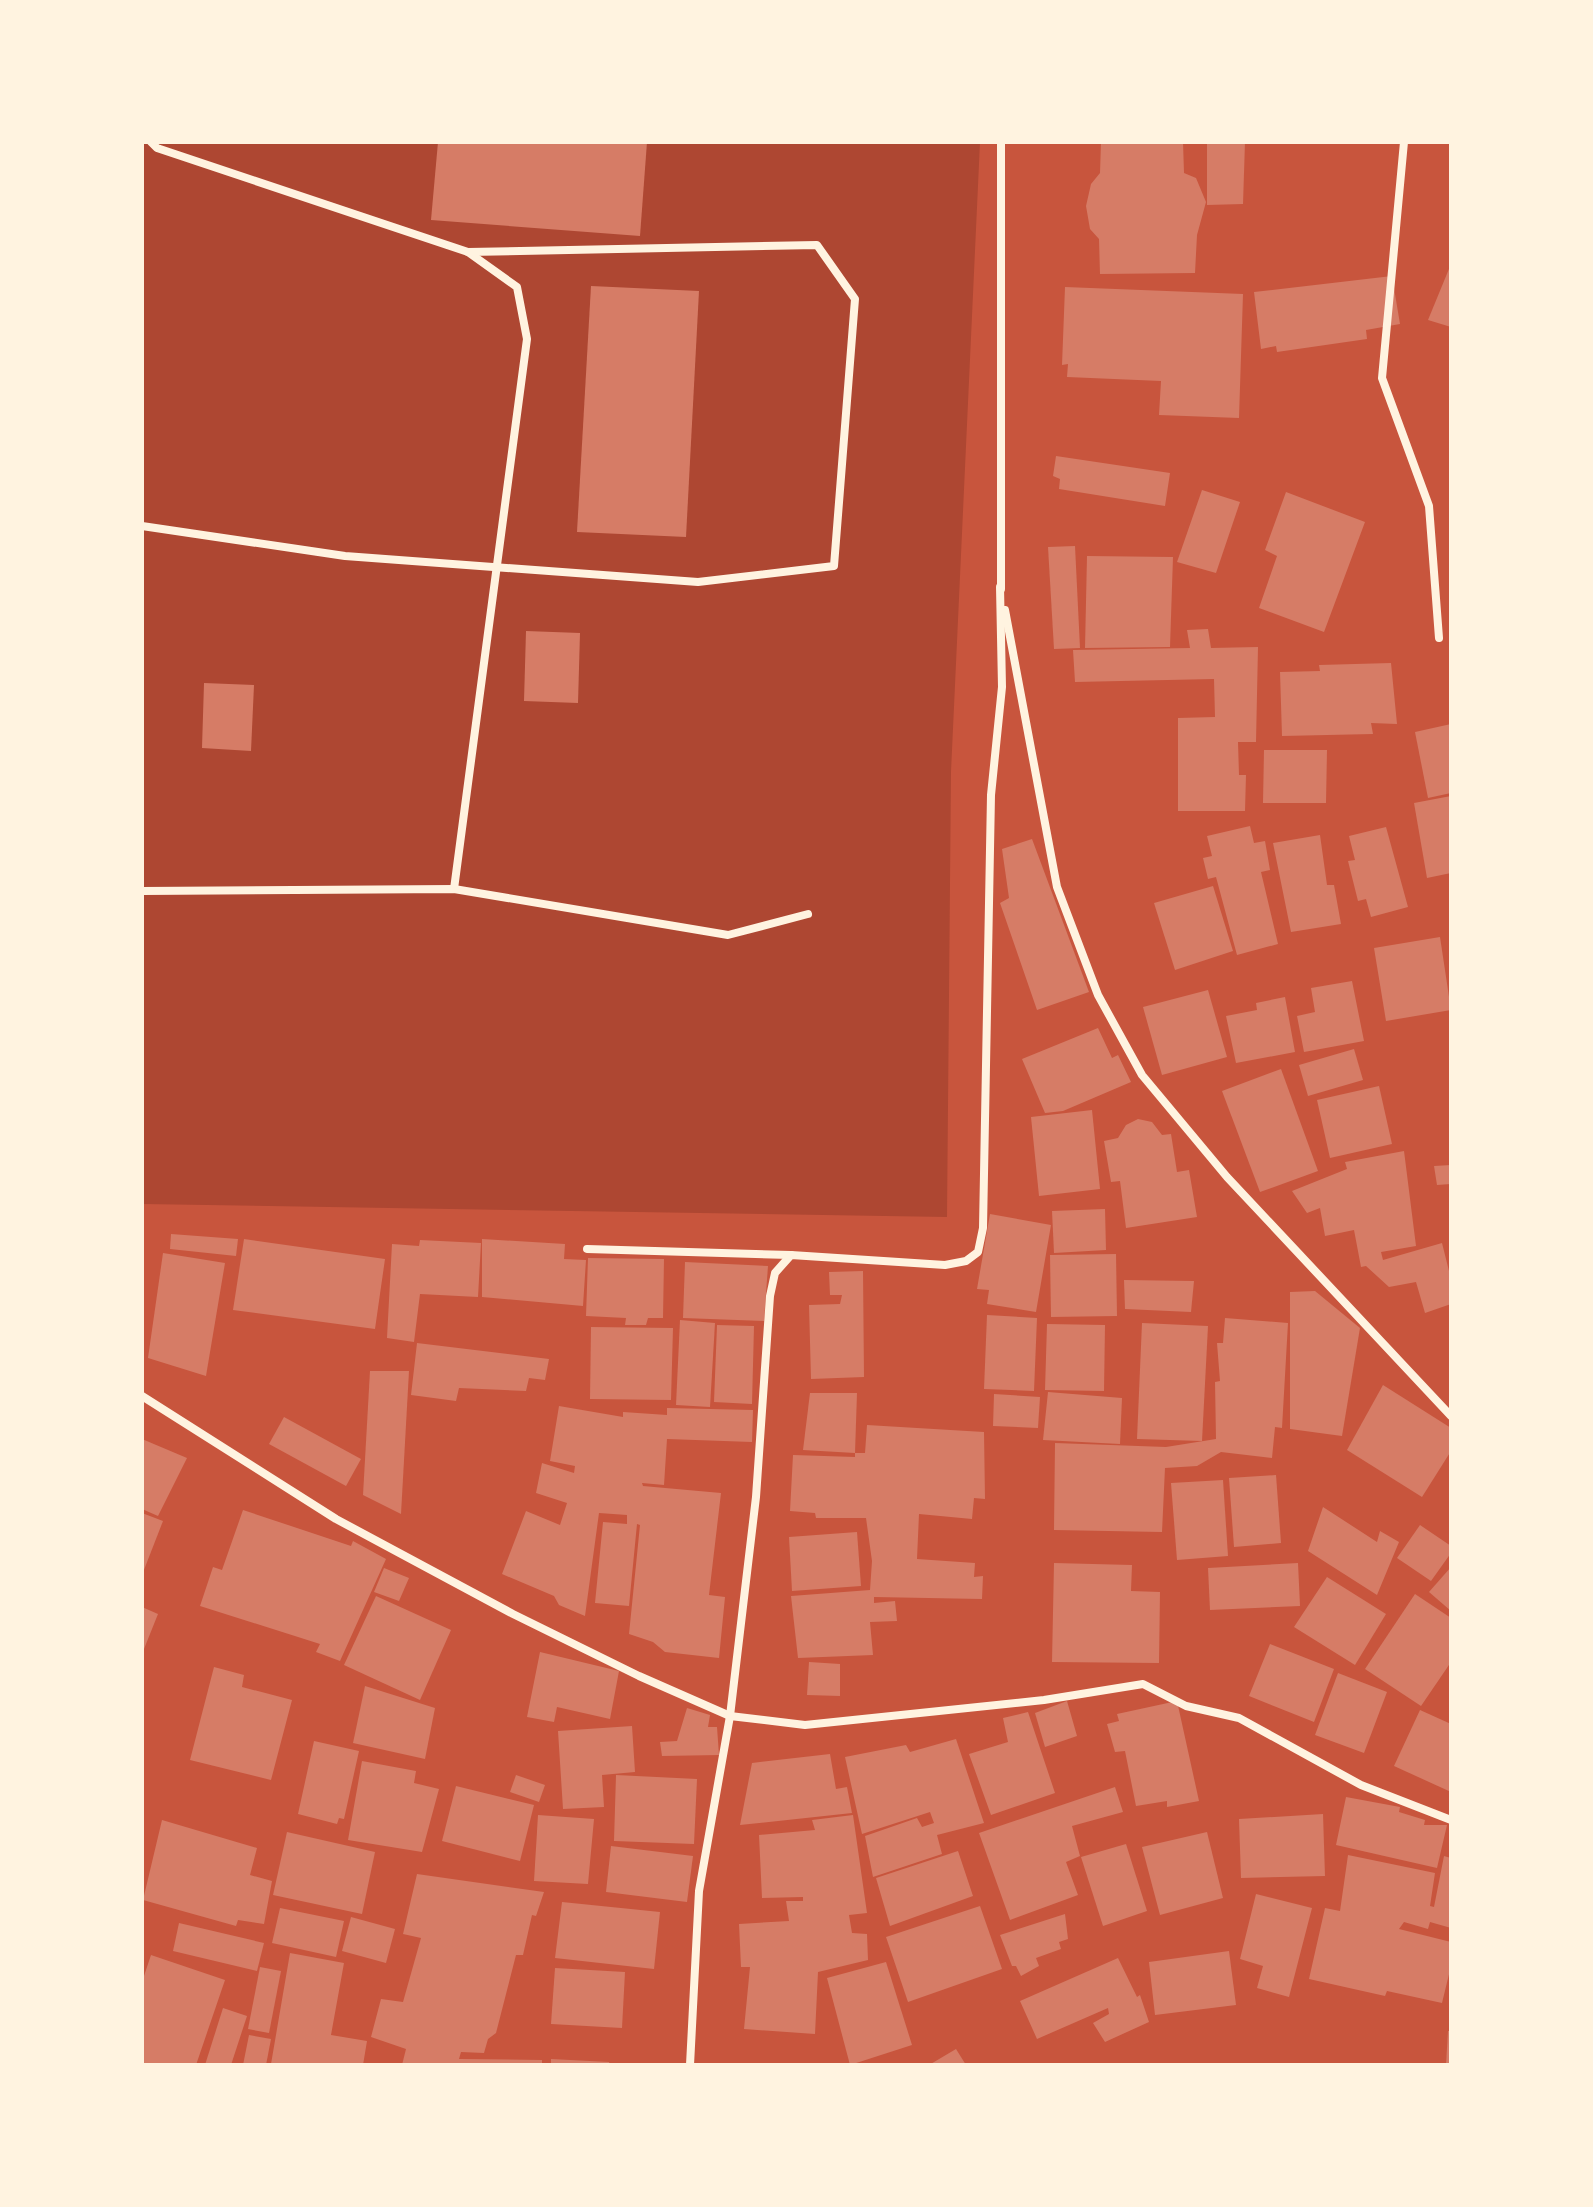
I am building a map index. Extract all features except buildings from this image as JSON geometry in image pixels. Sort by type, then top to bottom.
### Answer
[{"type":"street","points":[[151,142],[157,148],[468,252],[517,287],[527,339],[454,889]]},
{"type":"street","points":[[587,1249],[791,1255],[945,1265],[966,1261],[978,1252],[983,1228],[991,795],[1002,687],[1001,142]]},
{"type":"street","points":[[1404,142],[1382,378],[1429,506],[1439,638]]},
{"type":"street","points":[[142,526],[345,556],[698,582],[834,566],[855,299],[817,245],[468,252]]},
{"type":"street","points":[[1000,587],[1057,887],[1098,995],[1142,1075],[1227,1177],[1451,1416]]},
{"type":"street","points":[[142,891],[454,889],[728,935],[808,914]]},
{"type":"street","points":[[690,2065],[699,1891],[730,1716],[756,1497],[770,1296],[775,1273],[791,1255]]},
{"type":"street","points":[[142,1396],[336,1519],[569,1642],[730,1716],[819,1724],[1044,1700],[1143,1684],[1186,1706],[1239,1718],[1361,1785],[1451,1820]]},
{"type":"shaded area","points":[[142,142],[980,142],[951,772],[947,1217],[142,1204]]}]
